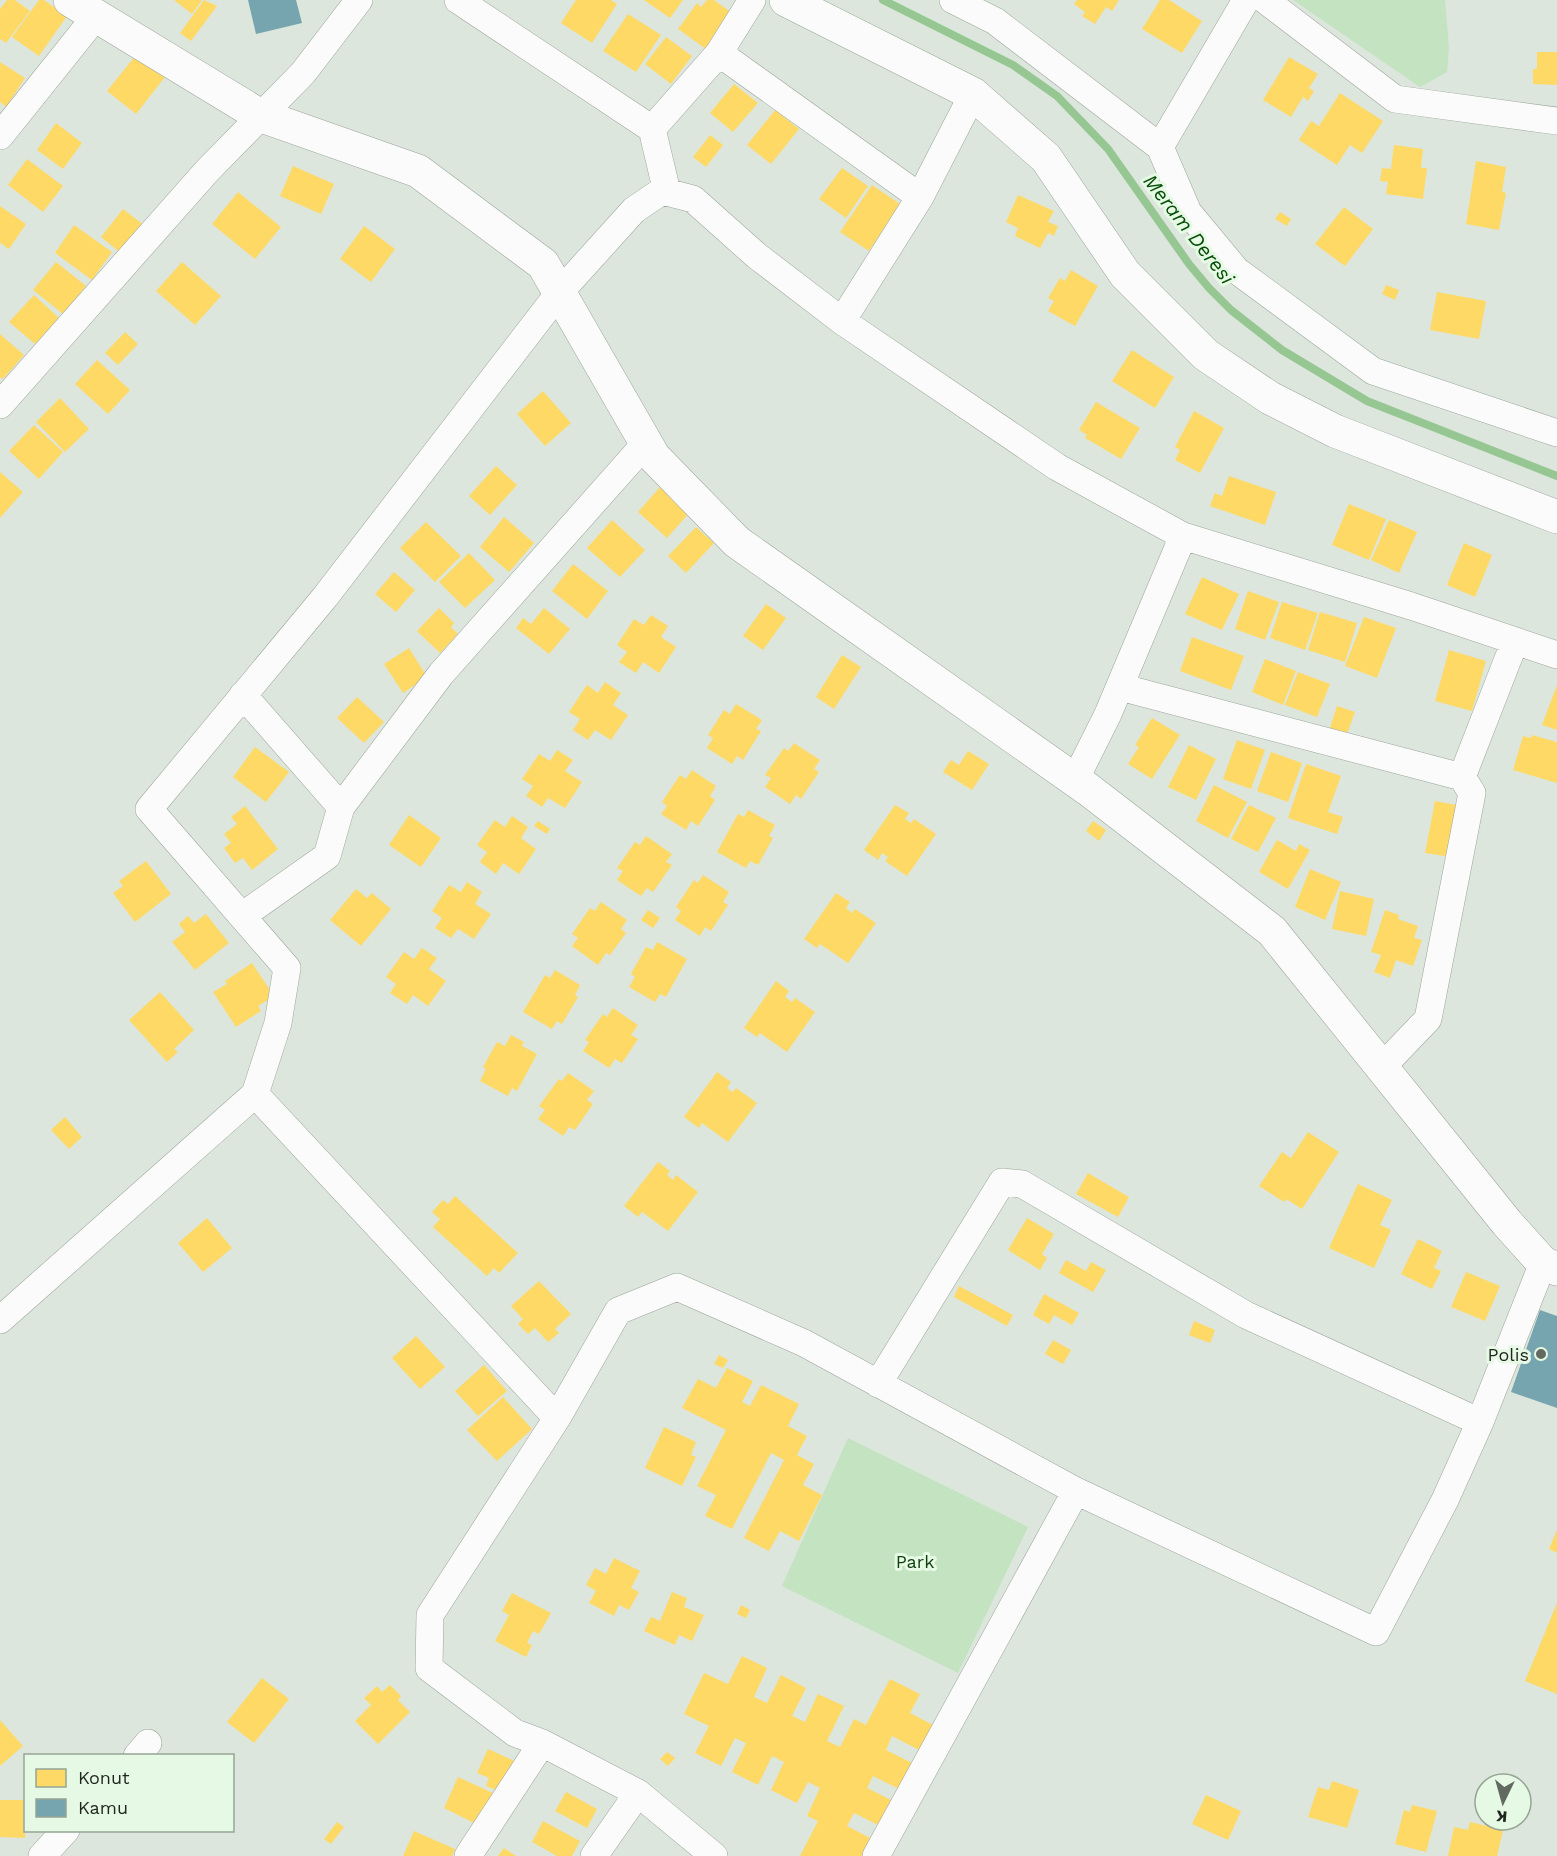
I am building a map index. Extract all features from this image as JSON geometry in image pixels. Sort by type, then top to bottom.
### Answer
[{"type":"street","points":[[0,405],[260,114],[303,73],[359,0]]},
{"type":"street","points":[[458,0],[652,129],[667,192]]},
{"type":"street","points":[[652,129],[719,53],[752,0]]},
{"type":"street","points":[[786,0],[973,94],[1046,158],[1125,274],[1206,355],[1270,398],[1335,431],[1557,518]]},
{"type":"street","points":[[953,0],[995,21],[1160,147],[1188,212],[1236,270],[1374,371],[1557,433]]},
{"type":"street","points":[[1160,147],[1246,0]]},
{"type":"street","points":[[1265,0],[1395,99],[1557,121]]},
{"type":"street","points":[[0,136],[84,8],[260,114],[418,171],[543,264],[654,457],[737,542],[1075,780],[1272,931],[1507,1222],[1550,1266],[1445,1500],[1376,1632],[1076,1491],[804,1343],[677,1287],[618,1311],[557,1418],[430,1616],[429,1668],[515,1732],[542,1743],[638,1794],[714,1856]]},
{"type":"street","points":[[719,53],[920,197]]},
{"type":"street","points":[[842,321],[920,197],[973,94]]},
{"type":"street","points":[[0,1320],[255,1094],[278,1023],[288,968],[149,809],[325,597],[559,293],[634,210],[662,191],[693,199],[757,256],[842,321],[1057,467],[1183,536],[1557,655]]},
{"type":"street","points":[[242,916],[327,856],[341,807],[441,674],[646,443]]},
{"type":"street","points":[[1075,780],[1120,687],[1183,536]]},
{"type":"street","points":[[1462,777],[1515,641]]},
{"type":"street","points":[[1120,687],[1462,777],[1472,793],[1428,1019],[1382,1068]]},
{"type":"street","points":[[243,695],[341,807]]},
{"type":"street","points":[[255,1094],[557,1418]]},
{"type":"street","points":[[878,1384],[1002,1182],[1022,1184],[1246,1315],[1480,1422]]},
{"type":"street","points":[[876,1856],[1076,1491]]},
{"type":"street","points":[[468,1856],[542,1743]]},
{"type":"street","points":[[594,1856],[638,1794]]},
{"type":"street","points":[[42,1856],[64,1832]]},
{"type":"green space","points":[[1293,0],[1445,0],[1449,48],[1447,72],[1420,87]]},
{"type":"green space","name":"Park","points":[[848,1438],[1028,1527],[958,1673],[782,1586]]},
{"type":"building: Konut","points":[[7,0],[15,0],[30,11],[6,43],[0,39],[0,9]]},
{"type":"building: Konut","points":[[39,0],[44,0],[67,16],[39,56],[12,37]]},
{"type":"building: Konut","points":[[174,0],[202,0],[192,14]]},
{"type":"building: Konut","points":[[204,0],[217,6],[191,41],[180,33]]},
{"type":"building: Konut","points":[[576,0],[611,0],[617,4],[592,43],[561,23]]},
{"type":"building: Konut","points":[[644,0],[683,0],[670,18]]},
{"type":"building: Konut","points":[[707,0],[714,0],[732,13],[706,49],[678,29],[697,3],[701,7]]},
{"type":"building: Konut","points":[[1077,0],[1119,0],[1112,11],[1106,7],[1095,24],[1082,16],[1085,12],[1074,4]]},
{"type":"building: Konut","points":[[1160,0],[1169,0],[1202,21],[1182,53],[1142,29]]},
{"type":"building: Konut","points":[[628,14],[661,35],[636,72],[603,51]]},
{"type":"building: Konut","points":[[666,37],[692,56],[671,84],[645,64]]},
{"type":"building: Konut","points":[[1537,52],[1557,52],[1557,85],[1533,84],[1533,69],[1537,69]]},
{"type":"building: Konut","points":[[136,55],[165,77],[136,114],[107,91]]},
{"type":"building: Konut","points":[[1289,57],[1318,74],[1309,88],[1314,91],[1308,101],[1303,97],[1291,117],[1263,100]]},
{"type":"building: Konut","points":[[0,62],[25,78],[6,107],[0,102]]},
{"type":"building: Konut","points":[[734,84],[758,103],[733,132],[710,113]]},
{"type":"building: Konut","points":[[1340,93],[1383,121],[1362,153],[1350,145],[1337,165],[1299,140],[1311,121],[1319,126]]},
{"type":"building: Konut","points":[[775,110],[799,129],[771,164],[747,145]]},
{"type":"building: Konut","points":[[56,123],[82,143],[63,169],[37,150]]},
{"type":"building: Konut","points":[[710,135],[723,145],[706,167],[693,157]]},
{"type":"building: Konut","points":[[1394,145],[1423,149],[1421,168],[1427,168],[1423,199],[1386,194],[1388,182],[1380,181],[1382,168],[1391,169]]},
{"type":"building: Konut","points":[[27,159],[63,186],[43,212],[8,185]]},
{"type":"building: Konut","points":[[1476,161],[1506,167],[1502,192],[1506,193],[1499,230],[1466,224]]},
{"type":"building: Konut","points":[[293,166],[334,184],[321,214],[280,196]]},
{"type":"building: Konut","points":[[842,168],[868,186],[846,218],[819,199]]},
{"type":"building: Konut","points":[[872,185],[900,204],[869,251],[840,232]]},
{"type":"building: Konut","points":[[238,192],[281,227],[255,259],[212,224]]},
{"type":"building: Konut","points":[[1018,195],[1054,211],[1048,222],[1058,226],[1054,236],[1048,233],[1040,248],[1015,236],[1018,228],[1006,222]]},
{"type":"building: Konut","points":[[0,206],[26,224],[9,249],[0,243]]},
{"type":"building: Konut","points":[[1344,207],[1373,229],[1345,266],[1315,244]]},
{"type":"building: Konut","points":[[123,209],[145,226],[123,255],[101,237]]},
{"type":"building: Konut","points":[[1280,212],[1291,219],[1287,226],[1275,219]]},
{"type":"building: Konut","points":[[74,225],[112,252],[92,280],[55,253]]},
{"type":"building: Konut","points":[[364,226],[395,249],[371,282],[340,259]]},
{"type":"building: Konut","points":[[56,262],[86,286],[63,314],[33,290]]},
{"type":"building: Konut","points":[[182,262],[221,296],[195,325],[156,291]]},
{"type":"building: Konut","points":[[1071,270],[1098,286],[1075,326],[1048,311],[1054,301],[1048,298],[1060,278],[1065,281]]},
{"type":"building: Konut","points":[[1386,285],[1399,290],[1395,300],[1382,294]]},
{"type":"building: Konut","points":[[1437,292],[1486,301],[1479,339],[1430,330]]},
{"type":"building: Konut","points":[[34,295],[59,318],[35,344],[9,322]]},
{"type":"building: Konut","points":[[125,332],[138,344],[118,365],[105,353]]},
{"type":"building: Konut","points":[[0,334],[24,355],[3,379],[0,377]]},
{"type":"building: Konut","points":[[1132,350],[1174,377],[1155,408],[1112,381]]},
{"type":"building: Konut","points":[[97,360],[130,390],[108,414],[75,384]]},
{"type":"building: Konut","points":[[543,391],[571,423],[545,446],[517,414]]},
{"type":"building: Konut","points":[[60,398],[89,429],[65,452],[36,422]]},
{"type":"building: Konut","points":[[1096,402],[1140,428],[1121,459],[1085,438],[1087,435],[1079,430]]},
{"type":"building: Konut","points":[[1194,411],[1224,428],[1200,473],[1175,460],[1180,450],[1175,447]]},
{"type":"building: Konut","points":[[34,425],[63,452],[39,479],[9,451]]},
{"type":"building: Konut","points":[[496,466],[517,485],[490,515],[469,496]]},
{"type":"building: Konut","points":[[0,472],[23,492],[0,518]]},
{"type":"building: Konut","points":[[1229,476],[1276,492],[1265,525],[1210,506],[1215,493],[1222,496]]},
{"type":"building: Konut","points":[[661,486],[690,512],[667,538],[638,512]]},
{"type":"building: Konut","points":[[1349,504],[1386,519],[1369,560],[1332,545]]},
{"type":"building: Konut","points":[[504,517],[534,543],[509,572],[480,547]]},
{"type":"building: Konut","points":[[612,520],[645,550],[620,577],[587,548]]},
{"type":"building: Konut","points":[[1389,520],[1417,532],[1399,573],[1371,560]]},
{"type":"building: Konut","points":[[426,522],[461,556],[435,582],[400,548]]},
{"type":"building: Konut","points":[[696,527],[714,543],[686,573],[668,556]]},
{"type":"building: Konut","points":[[1464,543],[1492,555],[1475,597],[1447,585]]},
{"type":"building: Konut","points":[[469,553],[495,580],[465,608],[439,582]]},
{"type":"building: Konut","points":[[573,564],[608,591],[587,619],[552,591]]},
{"type":"building: Konut","points":[[394,572],[415,590],[396,612],[375,594]]},
{"type":"building: Konut","points":[[1202,577],[1239,594],[1222,630],[1185,614]]},
{"type":"building: Konut","points":[[1248,591],[1279,602],[1265,640],[1235,629]]},
{"type":"building: Konut","points":[[1282,602],[1318,613],[1305,650],[1270,638]]},
{"type":"building: Konut","points":[[766,604],[786,618],[763,650],[743,636]]},
{"type":"building: Konut","points":[[439,608],[454,623],[451,627],[458,634],[440,653],[417,631]]},
{"type":"building: Konut","points":[[544,608],[570,629],[549,654],[516,628],[523,618],[531,624]]},
{"type":"building: Konut","points":[[1320,612],[1357,623],[1345,662],[1308,650]]},
{"type":"building: Konut","points":[[651,615],[668,626],[661,637],[676,647],[659,673],[643,662],[636,673],[619,662],[627,652],[617,645],[634,619],[644,625]]},
{"type":"building: Konut","points":[[1364,617],[1396,628],[1377,678],[1345,666]]},
{"type":"building: Konut","points":[[1192,637],[1244,656],[1231,690],[1180,671]]},
{"type":"building: Konut","points":[[409,648],[427,677],[403,693],[384,664]]},
{"type":"building: Konut","points":[[1449,650],[1486,661],[1472,711],[1435,701]]},
{"type":"building: Konut","points":[[842,655],[861,667],[834,709],[816,697]]},
{"type":"building: Konut","points":[[1265,659],[1296,671],[1283,705],[1252,692]]},
{"type":"building: Konut","points":[[1298,672],[1330,684],[1317,717],[1285,705]]},
{"type":"building: Konut","points":[[605,682],[621,693],[613,705],[628,715],[611,740],[595,730],[588,740],[573,730],[580,719],[569,712],[587,685],[598,693]]},
{"type":"building: Konut","points":[[1557,685],[1557,730],[1542,725]]},
{"type":"building: Konut","points":[[357,697],[384,722],[364,743],[337,718]]},
{"type":"building: Konut","points":[[736,704],[762,720],[756,729],[761,731],[743,760],[737,756],[732,764],[707,748],[713,738],[708,735],[724,710],[730,714]]},
{"type":"building: Konut","points":[[1337,706],[1355,712],[1347,734],[1330,728]]},
{"type":"building: Konut","points":[[1152,718],[1180,735],[1152,779],[1128,764],[1139,747],[1135,745]]},
{"type":"building: Konut","points":[[1532,735],[1557,742],[1557,783],[1513,770],[1523,736],[1531,738]]},
{"type":"building: Konut","points":[[1237,740],[1265,750],[1251,789],[1223,779]]},
{"type":"building: Konut","points":[[794,743],[820,760],[814,769],[819,772],[801,799],[796,795],[790,804],[765,787],[771,778],[765,775],[784,748],[788,751]]},
{"type":"building: Konut","points":[[1189,745],[1216,759],[1196,800],[1168,787]]},
{"type":"building: Konut","points":[[255,747],[289,772],[266,802],[233,777]]},
{"type":"building: Konut","points":[[557,750],[573,760],[565,771],[582,782],[565,808],[548,798],[542,807],[526,796],[533,786],[522,779],[539,754],[550,761]]},
{"type":"building: Konut","points":[[968,751],[989,764],[972,790],[943,772],[951,760],[959,765]]},
{"type":"building: Konut","points":[[1271,752],[1302,763],[1288,802],[1257,791]]},
{"type":"building: Konut","points":[[1306,764],[1341,776],[1328,812],[1343,817],[1337,834],[1288,818]]},
{"type":"building: Konut","points":[[692,770],[716,786],[710,796],[715,800],[698,826],[691,821],[686,830],[661,814],[667,806],[662,802],[680,775],[686,779]]},
{"type":"building: Konut","points":[[1214,785],[1247,802],[1228,838],[1196,821]]},
{"type":"building: Konut","points":[[1435,801],[1467,807],[1457,858],[1425,853]]},
{"type":"building: Konut","points":[[895,805],[909,813],[905,819],[911,823],[914,819],[936,834],[907,876],[885,861],[888,857],[882,853],[878,860],[864,850]]},
{"type":"building: Konut","points":[[1249,805],[1276,818],[1258,852],[1231,839]]},
{"type":"building: Konut","points":[[245,806],[278,849],[252,870],[243,858],[235,863],[224,848],[231,843],[224,834],[237,824],[231,817]]},
{"type":"building: Konut","points":[[748,810],[775,825],[769,836],[773,838],[758,865],[750,861],[746,868],[717,852],[738,814],[744,817]]},
{"type":"building: Konut","points":[[409,815],[441,838],[421,867],[389,845]]},
{"type":"building: Konut","points":[[512,816],[528,827],[521,838],[536,849],[519,874],[503,863],[496,874],[480,862],[487,852],[477,845],[495,820],[505,827]]},
{"type":"building: Konut","points":[[538,821],[550,829],[547,834],[534,826]]},
{"type":"building: Konut","points":[[1093,821],[1106,830],[1099,841],[1086,831]]},
{"type":"building: Konut","points":[[646,836],[672,854],[666,862],[672,865],[653,892],[647,888],[641,896],[617,880],[623,871],[617,868],[635,842],[640,845]]},
{"type":"building: Konut","points":[[1277,840],[1296,851],[1299,844],[1310,850],[1288,889],[1259,872]]},
{"type":"building: Konut","points":[[146,861],[171,894],[135,922],[113,893],[123,886],[119,881]]},
{"type":"building: Konut","points":[[1310,869],[1341,882],[1325,920],[1295,907]]},
{"type":"building: Konut","points":[[703,875],[729,892],[723,902],[728,905],[711,931],[705,927],[700,936],[675,920],[681,911],[676,907],[694,880],[698,883]]},
{"type":"building: Konut","points":[[467,882],[482,892],[475,904],[491,914],[474,939],[458,929],[451,938],[435,928],[442,918],[432,911],[449,885],[461,892]]},
{"type":"building: Konut","points":[[356,889],[367,898],[372,893],[391,909],[361,946],[330,920]]},
{"type":"building: Konut","points":[[1340,891],[1374,899],[1366,936],[1332,929]]},
{"type":"building: Konut","points":[[836,893],[850,902],[846,908],[852,913],[855,909],[876,923],[848,963],[820,944],[817,948],[804,939]]},
{"type":"building: Konut","points":[[601,902],[627,920],[621,929],[626,933],[610,955],[606,953],[598,965],[572,946],[578,938],[572,934],[590,908],[595,911]]},
{"type":"building: Konut","points":[[648,910],[660,918],[653,928],[641,920]]},
{"type":"building: Konut","points":[[1385,910],[1399,915],[1398,919],[1418,926],[1414,938],[1422,940],[1413,966],[1396,960],[1390,978],[1374,972],[1381,955],[1371,952]]},
{"type":"building: Konut","points":[[206,914],[229,943],[195,970],[172,942],[185,932],[179,924],[188,916],[194,923]]},
{"type":"building: Konut","points":[[657,942],[687,959],[666,997],[660,994],[655,1002],[629,987],[635,977],[631,974],[646,947],[653,950]]},
{"type":"building: Konut","points":[[422,948],[437,958],[429,969],[446,981],[428,1006],[413,995],[407,1004],[390,993],[396,984],[386,977],[404,952],[414,959]]},
{"type":"building: Konut","points":[[252,963],[274,996],[258,1006],[261,1011],[236,1027],[213,992],[227,984],[225,981]]},
{"type":"building: Konut","points":[[555,970],[580,985],[575,995],[578,997],[562,1024],[557,1021],[552,1029],[523,1012],[545,975],[550,978]]},
{"type":"building: Konut","points":[[776,981],[789,991],[785,997],[792,1002],[795,998],[815,1012],[787,1052],[760,1033],[757,1037],[744,1028]]},
{"type":"building: Konut","points":[[160,992],[194,1030],[174,1049],[178,1052],[167,1062],[129,1020]]},
{"type":"building: Konut","points":[[613,1008],[638,1025],[631,1035],[638,1039],[622,1063],[615,1059],[609,1068],[583,1051],[589,1042],[585,1040],[603,1014],[607,1017]]},
{"type":"building: Konut","points":[[511,1035],[524,1042],[522,1046],[537,1054],[517,1091],[512,1088],[508,1096],[480,1081],[486,1069],[483,1067],[497,1042],[505,1046]]},
{"type":"building: Konut","points":[[717,1072],[731,1082],[727,1088],[733,1092],[736,1088],[757,1103],[728,1142],[702,1123],[699,1128],[684,1117]]},
{"type":"building: Konut","points":[[568,1073],[594,1091],[587,1100],[593,1104],[575,1130],[569,1127],[563,1136],[538,1119],[545,1110],[539,1106],[559,1079],[562,1081]]},
{"type":"building: Konut","points":[[65,1117],[82,1137],[69,1149],[51,1130]]},
{"type":"building: Konut","points":[[1308,1132],[1339,1152],[1302,1209],[1286,1199],[1284,1202],[1259,1186],[1282,1152],[1291,1158]]},
{"type":"building: Konut","points":[[658,1162],[670,1171],[667,1175],[673,1180],[676,1175],[698,1192],[668,1231],[642,1212],[638,1217],[624,1206]]},
{"type":"building: Konut","points":[[1088,1173],[1129,1197],[1118,1217],[1076,1194]]},
{"type":"building: Konut","points":[[1358,1184],[1392,1200],[1380,1225],[1391,1230],[1374,1268],[1329,1248]]},
{"type":"building: Konut","points":[[455,1196],[518,1253],[499,1273],[494,1268],[487,1276],[433,1227],[440,1219],[432,1212],[443,1200],[448,1204]]},
{"type":"building: Konut","points":[[207,1218],[232,1248],[203,1272],[178,1243]]},
{"type":"building: Konut","points":[[1027,1218],[1054,1234],[1042,1254],[1047,1258],[1040,1270],[1008,1250]]},
{"type":"building: Konut","points":[[1418,1239],[1442,1251],[1434,1268],[1441,1271],[1432,1289],[1401,1274]]},
{"type":"building: Konut","points":[[1066,1260],[1086,1271],[1091,1262],[1106,1270],[1093,1292],[1059,1273]]},
{"type":"building: Konut","points":[[1466,1272],[1500,1286],[1485,1321],[1451,1307]]},
{"type":"building: Konut","points":[[539,1281],[571,1314],[555,1329],[559,1333],[548,1342],[535,1328],[528,1334],[518,1324],[523,1319],[511,1306]]},
{"type":"building: Konut","points":[[959,1286],[1013,1315],[1007,1326],[954,1297]]},
{"type":"building: Konut","points":[[1044,1294],[1079,1313],[1072,1325],[1054,1315],[1049,1324],[1033,1315]]},
{"type":"building: Konut","points":[[1194,1321],[1215,1330],[1210,1343],[1189,1335]]},
{"type":"building: Konut","points":[[416,1336],[445,1367],[420,1389],[392,1358]]},
{"type":"building: Konut","points":[[1053,1340],[1071,1350],[1063,1364],[1045,1354]]},
{"type":"building: Konut","points":[[719,1355],[728,1360],[723,1368],[714,1364]]},
{"type":"building: Konut","points":[[484,1365],[507,1391],[478,1416],[455,1391]]},
{"type":"building: Konut","points":[[727,1368],[753,1381],[742,1402],[750,1406],[761,1385],[799,1404],[788,1426],[807,1436],[797,1455],[814,1464],[803,1485],[822,1495],[799,1541],[780,1531],[769,1551],[744,1538],[784,1460],[771,1453],[732,1529],[705,1516],[716,1495],[697,1486],[726,1430],[682,1408],[698,1379],[716,1388]]},
{"type":"building: Konut","points":[[503,1397],[532,1429],[497,1461],[467,1430]]},
{"type":"building: Konut","points":[[664,1427],[696,1442],[691,1455],[696,1457],[682,1486],[645,1468]]},
{"type":"building: Konut","points":[[1557,1530],[1557,1553],[1549,1549]]},
{"type":"building: Konut","points":[[614,1558],[640,1571],[631,1588],[639,1592],[629,1610],[619,1605],[614,1616],[589,1603],[596,1591],[586,1585],[595,1568],[606,1574]]},
{"type":"building: Konut","points":[[672,1592],[687,1598],[684,1607],[704,1615],[692,1641],[679,1635],[675,1645],[644,1631],[651,1617],[660,1621]]},
{"type":"building: Konut","points":[[512,1593],[551,1613],[539,1634],[533,1631],[527,1643],[532,1645],[526,1657],[495,1641],[509,1615],[502,1611]]},
{"type":"building: Konut","points":[[1557,1603],[1557,1694],[1525,1681]]},
{"type":"building: Konut","points":[[741,1605],[750,1610],[746,1618],[737,1614]]},
{"type":"building: Konut","points":[[742,1656],[767,1668],[754,1697],[767,1703],[781,1675],[806,1688],[792,1716],[805,1722],[818,1694],[844,1706],[827,1741],[840,1747],[854,1719],[866,1725],[890,1679],[920,1694],[910,1713],[933,1725],[919,1750],[892,1736],[886,1750],[914,1764],[901,1790],[873,1776],[867,1788],[895,1802],[882,1827],[854,1813],[847,1826],[876,1841],[868,1856],[800,1856],[818,1821],[807,1816],[820,1788],[808,1782],[797,1803],[771,1790],[784,1762],[772,1756],[758,1785],[732,1772],[746,1743],[735,1738],[721,1766],[695,1753],[709,1726],[684,1714],[704,1673],[728,1684]]},
{"type":"building: Konut","points":[[262,1678],[289,1699],[254,1743],[227,1722]]},
{"type":"building: Konut","points":[[390,1685],[401,1696],[398,1700],[410,1712],[378,1744],[355,1721],[371,1705],[364,1698],[377,1686],[382,1692]]},
{"type":"building: Konut","points":[[0,1720],[23,1746],[0,1766]]},
{"type":"building: Konut","points":[[488,1749],[521,1764],[507,1795],[486,1786],[489,1778],[477,1773]]},
{"type":"building: Konut","points":[[667,1752],[675,1758],[668,1766],[660,1759]]},
{"type":"building: Konut","points":[[458,1777],[495,1794],[480,1826],[444,1808]]},
{"type":"building: Konut","points":[[1332,1781],[1359,1790],[1347,1828],[1308,1817],[1318,1787],[1329,1790]]},
{"type":"building: Konut","points":[[566,1792],[597,1809],[587,1828],[555,1811]]},
{"type":"building: Konut","points":[[1206,1795],[1241,1811],[1228,1840],[1192,1824]]},
{"type":"building: Konut","points":[[0,1800],[24,1800],[25,1838],[0,1837]]},
{"type":"building: Konut","points":[[1412,1805],[1437,1811],[1426,1852],[1395,1844],[1404,1810],[1410,1812]]},
{"type":"building: Konut","points":[[543,1821],[580,1841],[572,1856],[557,1856],[532,1842]]},
{"type":"building: Konut","points":[[337,1822],[344,1827],[331,1844],[324,1839]]},
{"type":"building: Konut","points":[[1470,1822],[1473,1823],[1473,1832],[1503,1832],[1497,1856],[1448,1856],[1454,1827],[1468,1830]]},
{"type":"building: Konut","points":[[414,1831],[455,1849],[452,1856],[403,1856]]},
{"type":"building: Konut","points":[[504,1848],[516,1856],[498,1856]]},
{"type":"building: Kamu","points":[[248,0],[296,0],[302,23],[256,34]]},
{"type":"building: Kamu","name":"Polis","points":[[1540,1310],[1557,1316],[1557,1408],[1511,1392]]},
{"type":"waterway","name":"Meram Deresi","points":[[883,0],[1013,65],[1057,96],[1108,149],[1189,264],[1209,288],[1231,310],[1282,350],[1367,401],[1557,476]]},
{"type":"place","name":"Polis","points":[[1541,1354]]}]
